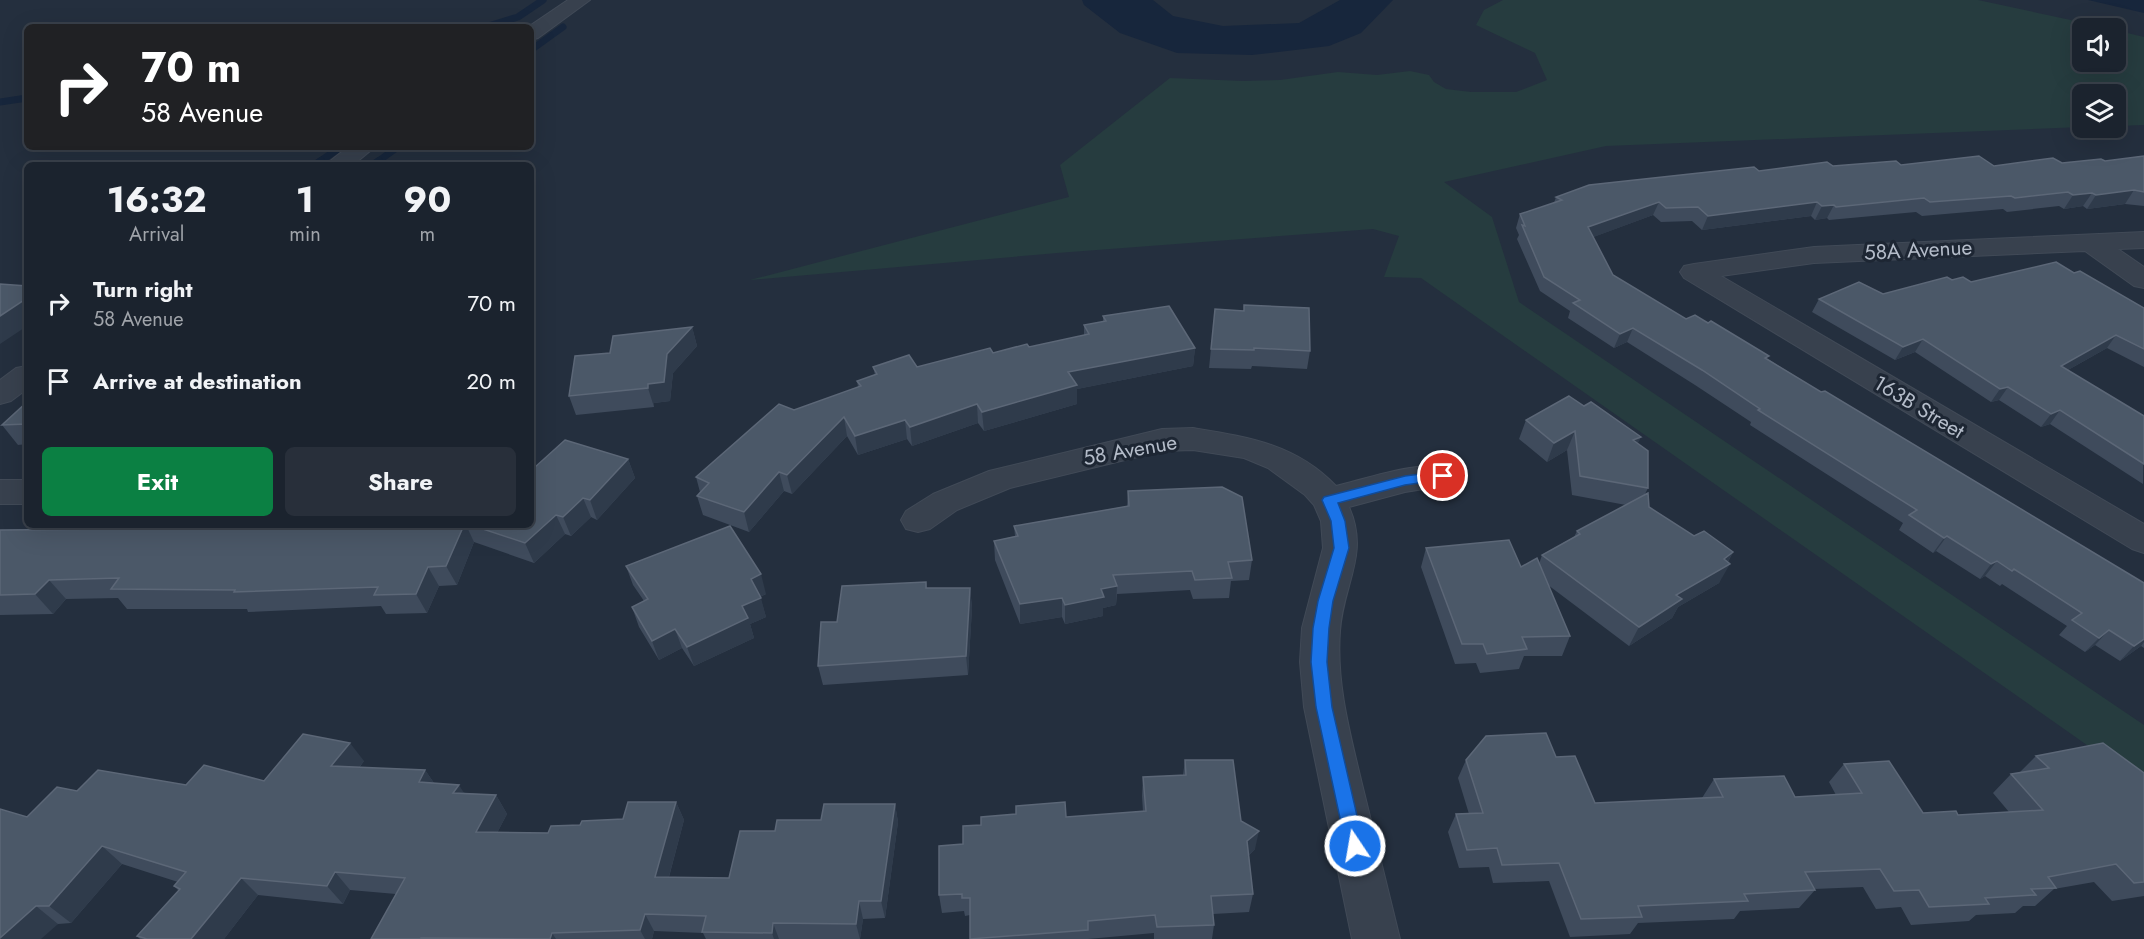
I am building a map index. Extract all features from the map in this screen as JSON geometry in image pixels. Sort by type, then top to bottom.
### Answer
[{"type":"street","points":[[534,32],[581,0]]},
{"type":"street","points":[[340,162],[358,150]]},
{"type":"street","name":"58A Avenue","points":[[1694,272],[1814,255],[2144,240]]},
{"type":"street","points":[[2092,243],[2144,280]]},
{"type":"street","name":"163B Street","points":[[1694,272],[2144,540]]},
{"type":"street","points":[[0,394],[24,377]]},
{"type":"street","name":"58 Avenue","points":[[918,520],[945,502],[1000,479],[1162,440],[1193,439],[1250,448],[1280,460],[1304,475],[1329,500]]},
{"type":"street","points":[[1376,939],[1324,707],[1319,662],[1321,628],[1326,601],[1341,548],[1338,521],[1329,500],[1405,481],[1443,476]]},
{"type":"street","points":[[0,492],[24,492]]},
{"type":"green space","points":[[1503,0],[1978,0],[2072,20],[2072,72],[2126,72],[2126,33],[2144,37],[2144,125],[2126,126],[2126,84],[2072,84],[2072,127],[1606,146],[1444,182],[1492,217],[1519,302],[2144,725],[2144,785],[1421,278],[1384,277],[1399,236],[1373,229],[1057,253],[750,280],[1069,197],[1060,165],[1170,78],[1280,80],[1338,72],[1377,75],[1410,71],[1429,75],[1434,82],[1446,89],[1471,92],[1516,92],[1547,80],[1535,53],[1476,25],[1484,10]]},
{"type":"water","points":[[1082,0],[1153,0],[1173,16],[1223,26],[1299,23],[1340,0],[1393,0],[1361,33],[1329,46],[1252,55],[1177,53],[1120,33],[1084,5]]},
{"type":"water","points":[[2088,0],[2144,0],[2144,13]]},
{"type":"building","points":[[1979,156],[1994,166],[2053,158],[2062,163],[2144,156],[2144,192],[2134,190],[2096,195],[2092,193],[2073,195],[2068,192],[2015,198],[2011,196],[1930,202],[1924,198],[1836,207],[1834,205],[1822,206],[1817,202],[1708,216],[1698,207],[1666,208],[1659,202],[1588,227],[1613,275],[1686,319],[1695,315],[1708,323],[1711,321],[1769,356],[1765,358],[1821,392],[1825,391],[2144,583],[2144,639],[2134,646],[2109,630],[2099,638],[2072,620],[2082,613],[2014,569],[2012,571],[1997,561],[1991,564],[1947,536],[1944,538],[1909,515],[1917,510],[1758,410],[1760,409],[1702,370],[1633,328],[1620,334],[1573,303],[1580,300],[1544,277],[1522,225],[1525,226],[1520,214],[1562,200],[1556,197],[1589,185],[1754,167],[1759,171],[1827,162],[1833,166],[1896,161],[1901,165]]},
{"type":"building","points":[[2056,262],[2074,273],[2080,271],[2144,308],[2144,349],[2116,335],[2061,366],[2144,416],[2144,464],[2060,410],[2051,414],[2008,387],[2000,389],[1923,339],[1903,347],[1819,299],[1859,282],[1883,294],[1947,277],[1952,280],[1963,277],[1971,282]]},
{"type":"building","points":[[0,284],[24,286],[24,300],[0,316]]},
{"type":"building","points":[[1244,305],[1309,308],[1310,351],[1254,348],[1254,350],[1211,349],[1215,309],[1244,311]]},
{"type":"building","points":[[1169,306],[1195,348],[1068,372],[1077,385],[982,412],[977,404],[910,427],[905,420],[855,436],[844,417],[787,475],[779,472],[744,512],[697,496],[709,483],[696,477],[779,404],[794,410],[861,386],[857,381],[877,374],[873,367],[909,355],[917,367],[990,348],[993,353],[1027,344],[1029,347],[1089,334],[1084,325],[1106,321],[1103,316]]},
{"type":"building","points":[[692,327],[667,354],[664,382],[648,384],[648,388],[569,396],[575,356],[610,353],[613,336]]},
{"type":"building","points":[[1569,396],[1584,406],[1591,402],[1641,437],[1633,440],[1648,451],[1648,488],[1580,476],[1575,431],[1554,443],[1526,420]]},
{"type":"building","points":[[24,405],[24,424],[2,425]]},
{"type":"building","points":[[565,440],[628,459],[590,500],[583,498],[563,517],[556,515],[525,543],[480,528],[534,528],[534,468]]},
{"type":"building","points":[[1222,487],[1242,497],[1252,560],[1228,562],[1232,578],[1195,580],[1192,571],[1113,575],[1117,586],[1101,589],[1104,597],[1065,605],[1062,598],[1020,604],[994,541],[1018,536],[1014,526],[1129,506],[1128,491]]},
{"type":"building","points":[[1648,493],[1649,507],[1694,536],[1704,531],[1733,552],[1724,559],[1730,564],[1676,595],[1682,599],[1639,627],[1542,555],[1580,534],[1577,531]]},
{"type":"building","points":[[730,526],[761,574],[751,579],[761,598],[742,606],[748,618],[687,647],[675,629],[652,641],[632,607],[648,599],[626,566]]},
{"type":"building","points":[[463,528],[446,566],[428,567],[416,594],[374,595],[378,587],[234,592],[235,590],[111,589],[119,578],[49,580],[35,594],[0,595],[0,530]]},
{"type":"building","points":[[1509,540],[1521,567],[1537,558],[1570,636],[1522,637],[1527,649],[1487,654],[1483,644],[1462,644],[1426,548]]},
{"type":"building","points":[[926,582],[926,588],[970,588],[966,656],[818,666],[821,622],[837,622],[842,586]]},
{"type":"building","points":[[1546,733],[1556,757],[1575,756],[1595,803],[1723,797],[1714,779],[1784,776],[1795,797],[1862,793],[1844,764],[1889,761],[1923,813],[1956,811],[1958,815],[2043,810],[2011,774],[2049,768],[2036,756],[2103,743],[2144,773],[2144,882],[2134,883],[2116,864],[2048,877],[2056,888],[2031,889],[2036,895],[1985,898],[1989,904],[1929,907],[1919,890],[1894,891],[1880,869],[1805,872],[1815,890],[1744,894],[1748,901],[1638,906],[1642,917],[1581,919],[1559,863],[1502,865],[1497,848],[1467,850],[1456,814],[1483,813],[1466,760],[1486,736]]},
{"type":"building","points":[[303,734],[350,743],[331,766],[425,770],[419,782],[459,785],[453,793],[496,795],[476,832],[548,833],[551,826],[580,825],[582,821],[623,819],[628,802],[676,802],[655,877],[729,878],[740,831],[775,831],[777,820],[821,820],[824,804],[895,804],[881,901],[859,901],[856,924],[773,923],[772,933],[702,932],[706,916],[645,914],[640,930],[552,933],[550,939],[371,939],[405,878],[335,872],[327,886],[241,878],[191,939],[147,939],[137,936],[180,889],[174,886],[186,872],[102,846],[49,906],[36,906],[0,938],[0,809],[27,817],[57,787],[77,791],[98,770],[186,785],[204,765],[264,781]]},
{"type":"building","points":[[1185,760],[1233,760],[1241,821],[1259,831],[1247,841],[1253,894],[1211,896],[1214,925],[1157,927],[1155,915],[1088,921],[1088,930],[970,939],[970,898],[962,898],[962,894],[939,895],[939,846],[963,844],[963,826],[981,825],[981,817],[1016,814],[1016,806],[1065,802],[1066,817],[1146,811],[1143,777],[1186,775]]},
{"type":"waterway","points":[[495,24],[518,17],[543,0]]},
{"type":"waterway","points":[[534,48],[563,27]]},
{"type":"waterway","points":[[0,102],[24,98]]},
{"type":"waterway","points":[[319,162],[337,150]]},
{"type":"waterway","points":[[377,162],[394,150]]},
{"type":"route","points":[[1355,846],[1324,707],[1319,662],[1321,628],[1326,601],[1336,574],[1341,548],[1338,521],[1329,500],[1405,481],[1443,476]]}]
